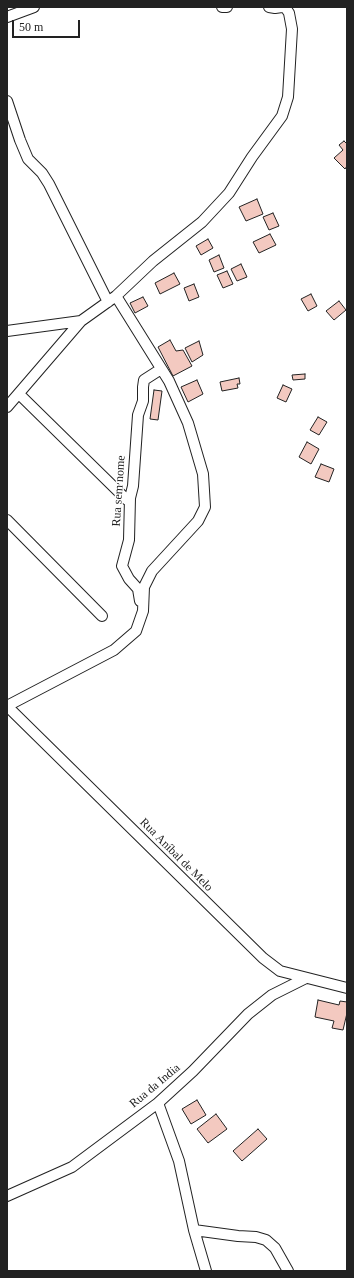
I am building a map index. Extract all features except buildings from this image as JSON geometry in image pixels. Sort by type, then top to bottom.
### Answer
[{"type":"street","points":[[7,17],[34,7]]},
{"type":"street","points":[[222,7],[227,7]]},
{"type":"street","points":[[7,407],[81,321],[112,299],[153,261],[202,222],[225,198],[282,116],[288,97],[292,29],[289,13],[284,7],[269,7]]},
{"type":"street","points":[[7,101],[20,140],[28,158],[42,173],[49,184],[112,299],[169,381],[188,423],[203,474],[205,507],[198,521],[152,571],[144,587],[142,614],[136,631],[114,650],[7,706]]},
{"type":"street","points":[[7,331],[81,321]]},
{"type":"street","name":"Rua sem nome","points":[[142,614],[138,589],[129,579],[122,566],[129,540],[130,498],[133,486],[138,415],[143,401],[144,380],[158,371]]},
{"type":"street","points":[[19,394],[127,500]]},
{"type":"street","points":[[7,520],[102,616]]},
{"type":"street","name":"Rua Aníbal de Melo","points":[[7,706],[263,958],[280,971],[347,988]]},
{"type":"street","name":"Rua da India","points":[[7,1196],[72,1167],[158,1103],[193,1071],[248,1014],[272,995],[306,978]]},
{"type":"street","points":[[158,1103],[179,1161],[194,1230],[206,1271]]},
{"type":"street","points":[[194,1230],[256,1237],[266,1240],[275,1248],[288,1271]]}]
